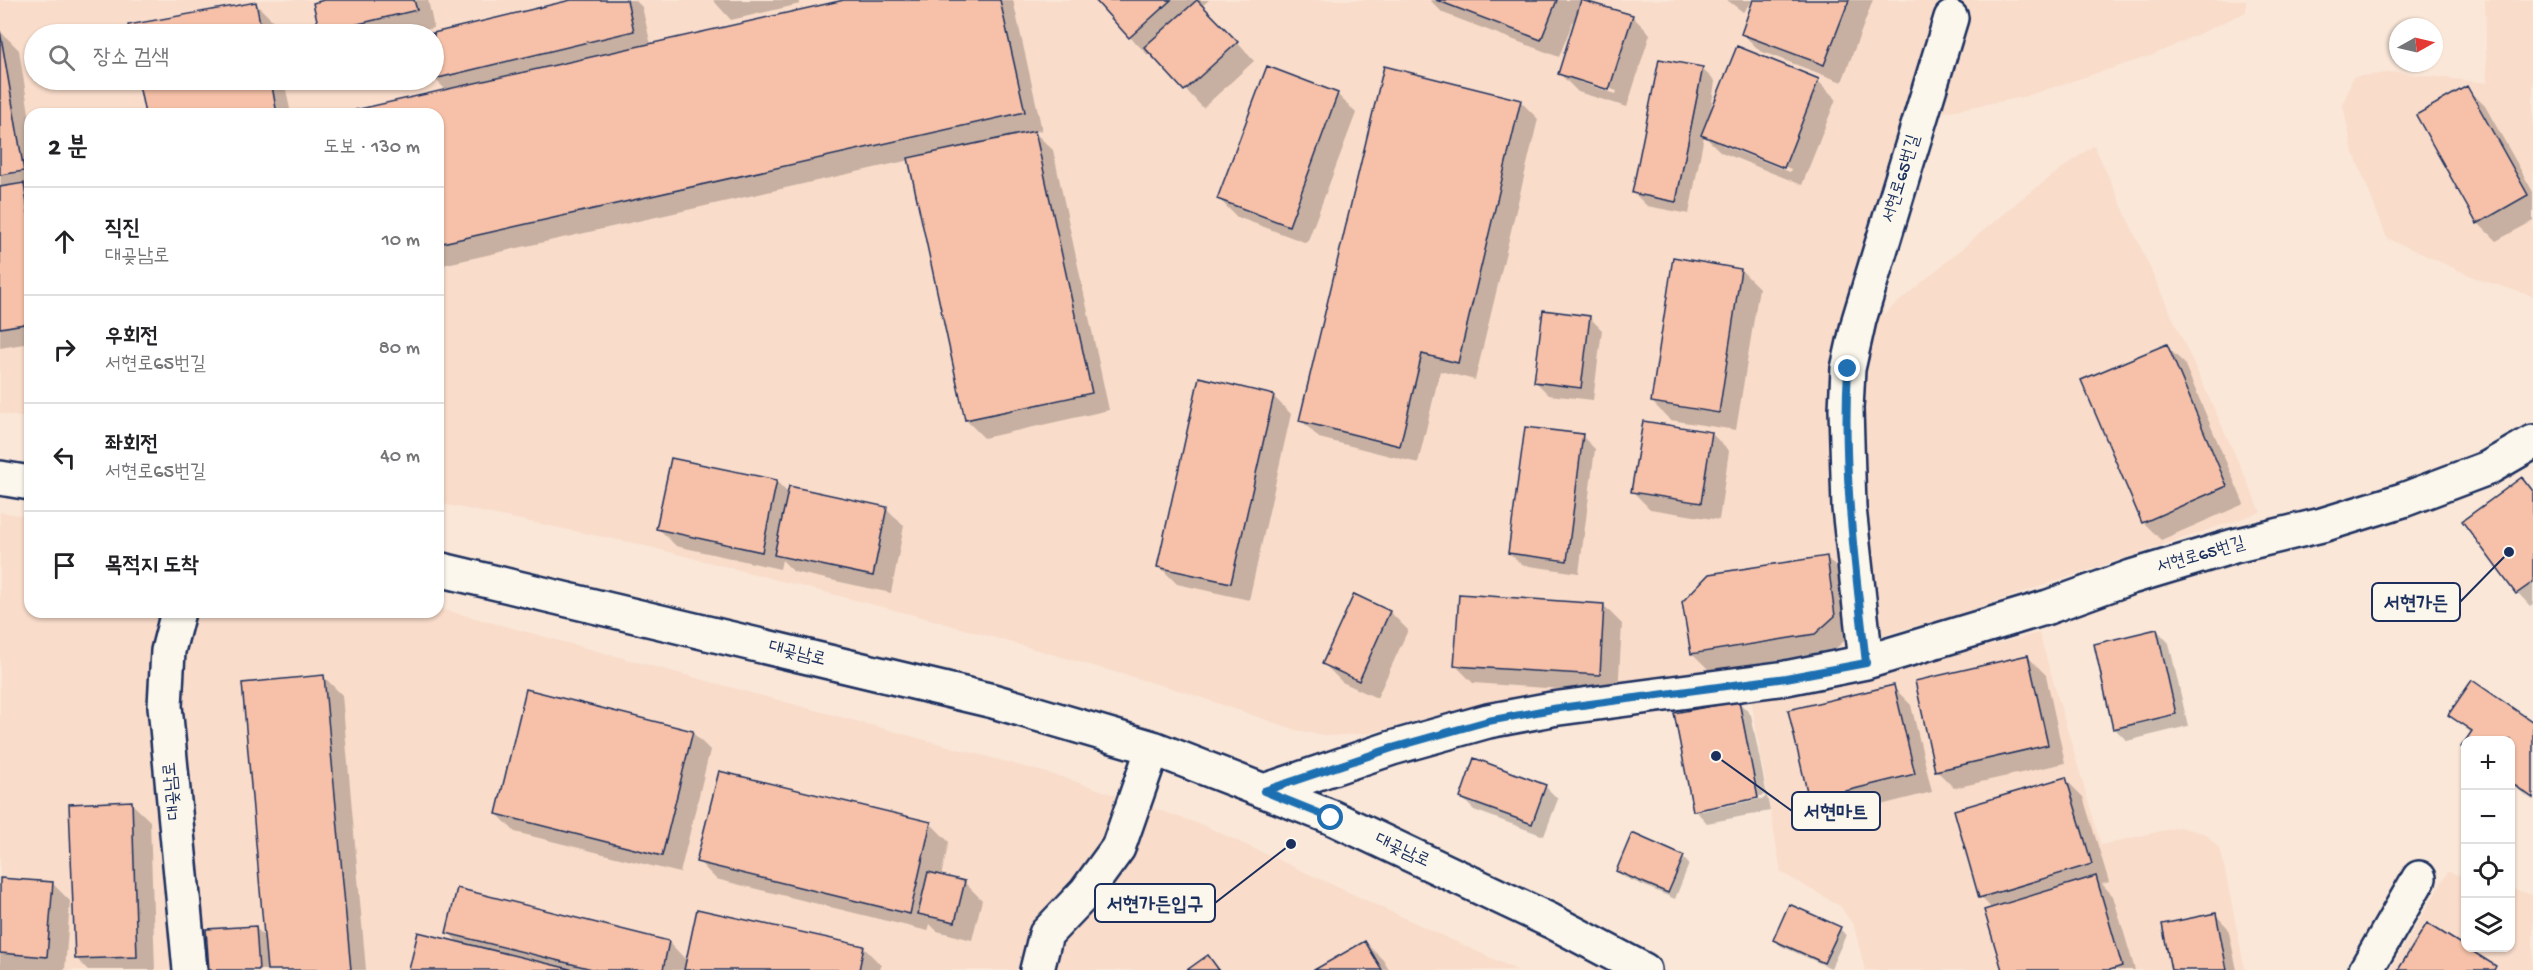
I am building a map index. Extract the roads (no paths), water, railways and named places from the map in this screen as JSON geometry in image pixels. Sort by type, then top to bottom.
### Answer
[{"type":"street","name":"서현로65번길","points":[[1866,663],[1849,508],[1846,409],[1848,369],[1859,320],[1951,18]]},
{"type":"street","name":"서현로65번길","points":[[1264,791],[1392,748],[1488,721],[1552,709],[1786,678],[1866,663],[2037,611],[2141,574],[2234,546],[2322,525],[2403,500],[2488,468],[2533,442]]},
{"type":"street","points":[[0,478],[24,482]]},
{"type":"street","name":"대곶남로","points":[[444,570],[993,701],[1153,748],[1331,818],[1551,921],[1644,970]]},
{"type":"street","name":"대곶남로","points":[[176,618],[168,651],[165,706],[190,970]]},
{"type":"street","points":[[1037,970],[1046,934],[1086,891],[1118,848],[1153,748]]},
{"type":"street","points":[[2366,970],[2419,878]]},
{"type":"place","name":"서현가든","points":[[2509,552]]},
{"type":"place","name":"서현마트","points":[[1716,756]]},
{"type":"place","name":"서현가든입구","points":[[1291,844]]}]
